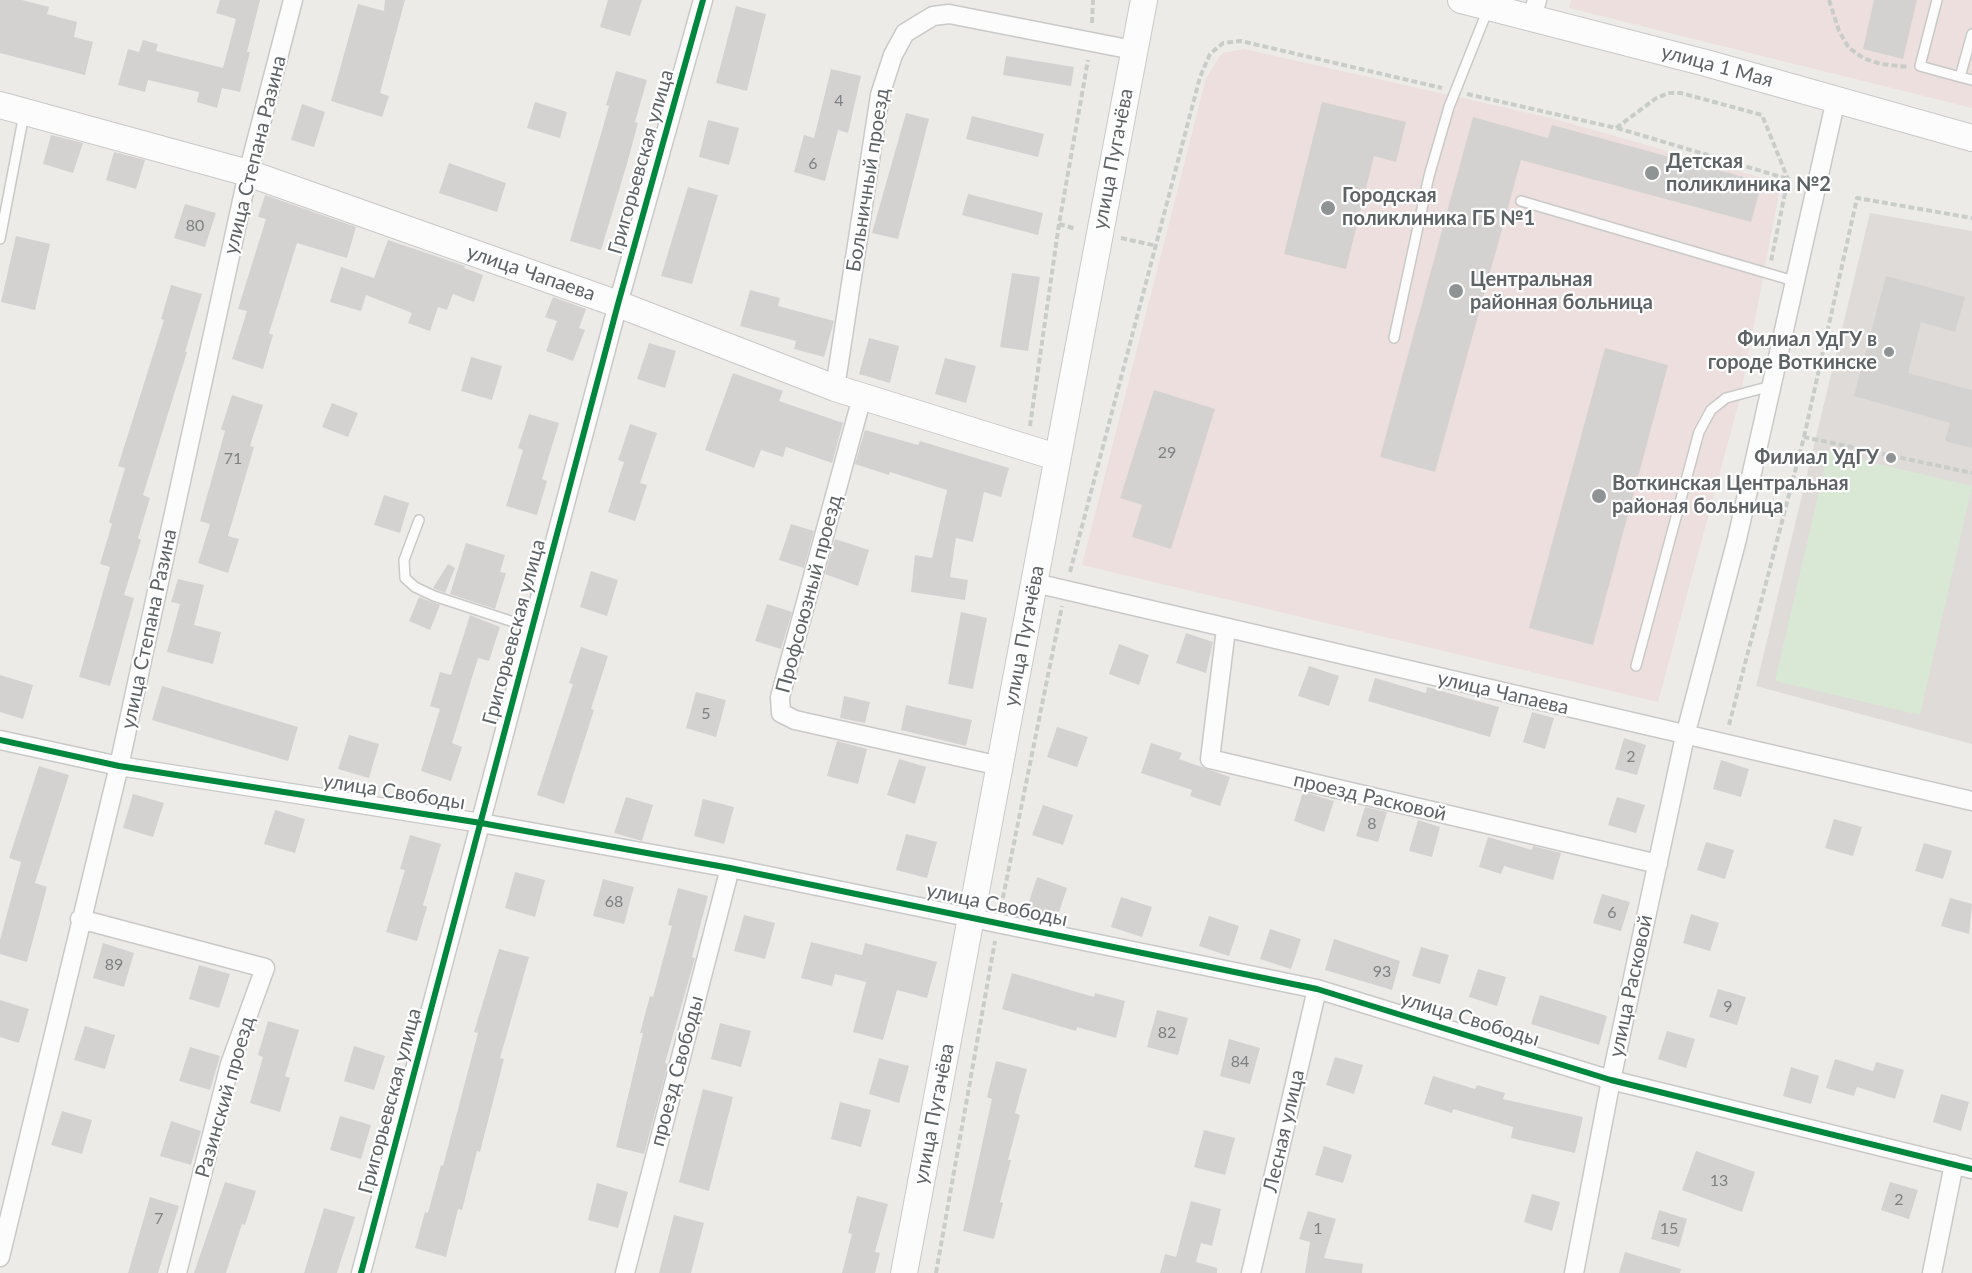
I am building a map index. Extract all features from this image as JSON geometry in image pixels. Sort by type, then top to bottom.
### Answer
[{"type":"main road","name":"улица Пугачёва","points":[[904,1273],[1035,583],[1056,457],[1144,0]]},
{"type":"main road","points":[[1135,43],[1158,0]]},
{"type":"main road","name":"улица 1 Мая","points":[[1461,0],[1489,7],[1535,9],[1972,138]]},
{"type":"main road","name":"улица Чапаева","points":[[0,105],[248,173],[618,303],[835,388],[1056,457]]},
{"type":"street","name":"улица Степана Разина","points":[[0,1257],[80,919],[119,766],[248,173],[293,0]]},
{"type":"street","name":"Григорьевская улица","points":[[361,1273],[618,303],[703,0]]},
{"type":"street","name":"Больничный проезд","points":[[835,388],[880,94],[893,55],[905,33],[933,16],[949,14],[1092,42],[1135,43]]},
{"type":"street","name":"улица Расковой","points":[[1574,1273],[1611,1080],[1685,736],[1737,539],[1836,99]]},
{"type":"street","name":"Профсоюзный проезд","points":[[862,397],[780,697],[781,713],[795,720],[1000,766]]},
{"type":"street","name":"улица Чапаева","points":[[1035,583],[1972,801]]},
{"type":"street","name":"проезд Расковой","points":[[1226,629],[1209,759],[1658,864]]},
{"type":"street","name":"улица Свободы","points":[[0,740],[119,766],[481,823],[730,868],[1317,989],[1611,1080],[1972,1169]]},
{"type":"street","name":"проезд Свободы","points":[[625,1273],[730,868]]},
{"type":"street","name":"Разинский проезд","points":[[80,919],[265,968],[230,1064],[177,1273]]},
{"type":"street","name":"Лесная улица","points":[[1251,1273],[1317,989]]},
{"type":"street","points":[[1932,1273],[1954,1164]]},
{"type":"lane","points":[[1937,0],[1920,66],[1972,80]]},
{"type":"lane","points":[[1394,338],[1429,176],[1456,91],[1489,7]]},
{"type":"lane","points":[[1960,77],[1972,34]]},
{"type":"lane","points":[[0,239],[24,111]]},
{"type":"lane","points":[[1521,201],[1794,281]]},
{"type":"lane","points":[[1636,666],[1699,432],[1711,410],[1726,398],[1771,386]]},
{"type":"lane","points":[[419,520],[404,560],[405,578],[415,587],[434,596],[532,628]]},
{"type":"path","points":[[1026,449],[1059,224],[1092,42],[1093,0]]},
{"type":"path","points":[[1828,0],[1839,31],[1849,48],[1863,58],[1901,67],[1920,66]]},
{"type":"path","points":[[1065,590],[1200,77],[1210,54],[1223,43],[1241,41],[1616,128],[1788,179]]},
{"type":"path","points":[[1616,128],[1668,93],[1681,93],[1762,115],[1788,179],[1768,274]]},
{"type":"path","points":[[1724,744],[1804,437],[1857,198],[1972,218]]},
{"type":"path","points":[[1059,224],[1076,229]]},
{"type":"path","points":[[1121,238],[1157,246]]},
{"type":"path","points":[[1804,437],[1972,473]]},
{"type":"shaded area","points":[[1571,0],[1972,0],[1972,108],[1569,8]]},
{"type":"shaded area","name":"Центральная районная больница","points":[[1244,49],[1551,118],[1781,183],[1740,398],[1658,702],[1082,565],[1206,78],[1222,53]]},
{"type":"shaded area","name":"Филиал УдГУ","points":[[1870,213],[1972,231],[1972,744],[1756,686]]},
{"type":"green space","points":[[1828,452],[1972,486],[1920,715],[1775,681]]},
{"type":"building","points":[[0,0],[22,0],[49,7],[47,14],[77,22],[74,37],[93,42],[85,75],[0,53]]},
{"type":"building","points":[[220,0],[260,0],[240,92],[222,88],[217,108],[197,102],[199,92],[148,80],[145,92],[118,85],[128,49],[139,52],[143,40],[158,44],[156,51],[223,68],[236,19],[216,13]]},
{"type":"building","points":[[385,0],[405,0],[380,93],[389,96],[382,117],[331,101],[358,4],[384,11]]},
{"type":"building","points":[[608,0],[642,0],[630,36],[600,27]]},
{"type":"building","points":[[1874,0],[1917,0],[1903,59],[1863,49]]},
{"type":"building","points":[[736,6],[766,14],[747,91],[716,83]]},
{"type":"building","points":[[1006,56],[1074,67],[1071,86],[1003,75]]},
{"type":"building","points":[[831,69],[861,76],[848,133],[838,130],[825,181],[794,172],[804,135],[814,138]]},
{"type":"building","points":[[616,71],[647,80],[635,122],[638,123],[601,250],[570,241],[609,106],[606,105]]},
{"type":"building","points":[[535,102],[567,112],[560,138],[527,128]]},
{"type":"building","name":"Городская поликлиника ГБ №1","points":[[1322,102],[1406,122],[1396,162],[1374,156],[1346,269],[1284,254]]},
{"type":"building","points":[[302,104],[325,112],[314,147],[291,140]]},
{"type":"building","points":[[906,113],[929,119],[898,239],[872,233]]},
{"type":"building","points":[[972,116],[1044,134],[1038,157],[966,139]]},
{"type":"building","points":[[1473,117],[1548,138],[1552,125],[1762,182],[1751,222],[1521,160],[1435,472],[1380,457]]},
{"type":"building","points":[[708,120],[739,128],[729,165],[699,157]]},
{"type":"building","points":[[51,135],[83,143],[73,173],[43,164]]},
{"type":"building","points":[[114,152],[145,160],[136,189],[106,180]]},
{"type":"building","points":[[449,163],[506,183],[497,212],[439,193]]},
{"type":"building","points":[[688,187],[718,195],[692,284],[661,276]]},
{"type":"building","points":[[968,194],[1043,213],[1038,235],[962,215]]},
{"type":"building","points":[[265,195],[356,227],[347,258],[297,243],[269,333],[273,335],[263,369],[232,359],[247,311],[238,309],[266,219],[258,217]]},
{"type":"building","points":[[185,204],[216,213],[205,247],[174,238]]},
{"type":"building","points":[[16,236],[50,244],[35,310],[1,302]]},
{"type":"building","points":[[388,240],[465,266],[464,268],[483,275],[474,302],[453,294],[447,310],[438,307],[430,331],[408,323],[412,313],[366,295],[361,311],[330,302],[341,267],[374,278]]},
{"type":"building","points":[[1012,273],[1040,277],[1028,351],[1000,347]]},
{"type":"building","name":"Филиал УдГУ в городе Воткинске","points":[[1886,276],[1965,297],[1955,332],[1921,322],[1908,373],[1972,390],[1972,448],[1945,441],[1950,423],[1854,396]]},
{"type":"building","points":[[171,285],[202,294],[185,352],[187,352],[143,495],[150,498],[138,538],[141,540],[124,595],[134,598],[110,686],[79,677],[110,567],[100,564],[112,524],[109,522],[125,468],[118,466],[164,320],[161,319]]},
{"type":"building","points":[[750,290],[780,298],[778,306],[834,321],[824,357],[794,349],[796,341],[740,326]]},
{"type":"building","points":[[553,297],[586,309],[579,328],[585,330],[573,361],[546,351],[557,321],[545,317]]},
{"type":"building","points":[[869,338],[899,346],[890,383],[859,374]]},
{"type":"building","points":[[649,343],[676,351],[665,388],[637,379]]},
{"type":"building","name":"Воткинская Центральная районая больница","points":[[1605,348],[1668,365],[1593,645],[1529,628]]},
{"type":"building","points":[[471,357],[502,366],[492,400],[461,391]]},
{"type":"building","points":[[945,358],[976,366],[966,403],[935,394]]},
{"type":"building","points":[[733,373],[783,391],[779,401],[843,423],[832,463],[786,447],[783,457],[761,450],[754,468],[705,450]]},
{"type":"building","points":[[1154,390],[1215,409],[1171,549],[1132,537],[1142,505],[1120,498]]},
{"type":"building","points":[[232,395],[263,405],[250,446],[254,447],[228,536],[239,539],[228,573],[198,563],[210,524],[200,521],[225,431],[221,429]]},
{"type":"building","points":[[332,403],[358,413],[348,437],[322,427]]},
{"type":"building","points":[[529,414],[559,423],[542,479],[547,481],[537,515],[506,506],[523,450],[518,448]]},
{"type":"building","points":[[630,424],[657,433],[640,483],[647,485],[635,521],[608,512],[624,462],[618,460]]},
{"type":"building","points":[[865,430],[918,445],[920,441],[1009,468],[1001,497],[984,492],[973,542],[956,538],[950,577],[968,580],[965,600],[911,592],[915,555],[932,558],[947,490],[890,472],[889,475],[855,464]]},
{"type":"building","points":[[384,495],[409,503],[400,533],[374,525]]},
{"type":"building","points":[[791,524],[814,531],[804,568],[779,560]]},
{"type":"building","points":[[835,539],[869,550],[858,586],[825,574]]},
{"type":"building","points":[[466,543],[505,555],[500,572],[506,573],[495,609],[450,594]]},
{"type":"building","points":[[448,564],[455,568],[445,593],[433,588]]},
{"type":"building","points":[[591,571],[618,580],[607,616],[580,607]]},
{"type":"building","points":[[178,579],[204,585],[194,625],[221,632],[213,664],[167,652],[180,604],[171,602]]},
{"type":"building","points":[[419,597],[440,605],[430,630],[409,621]]},
{"type":"building","points":[[767,604],[792,612],[781,649],[755,641]]},
{"type":"building","points":[[961,612],[987,618],[973,689],[948,684]]},
{"type":"building","points":[[470,615],[500,627],[489,661],[478,658],[452,743],[462,747],[451,781],[421,771],[440,709],[430,706],[440,672],[451,675]]},
{"type":"building","points":[[1186,633],[1213,642],[1206,673],[1176,663]]},
{"type":"building","points":[[1119,644],[1149,655],[1139,685],[1109,674]]},
{"type":"building","points":[[581,647],[608,656],[591,709],[594,710],[564,804],[537,795],[573,684],[569,683]]},
{"type":"building","points":[[1309,666],[1339,676],[1329,706],[1298,696]]},
{"type":"building","points":[[0,675],[33,685],[23,719],[0,712]]},
{"type":"building","points":[[1375,678],[1426,693],[1427,687],[1499,707],[1490,737],[1368,701]]},
{"type":"building","points":[[162,686],[298,727],[288,761],[152,720]]},
{"type":"building","points":[[696,692],[726,700],[716,737],[686,728]]},
{"type":"building","points":[[844,696],[870,702],[865,723],[840,718]]},
{"type":"building","points":[[906,705],[972,720],[966,746],[901,730]]},
{"type":"building","points":[[1532,712],[1554,718],[1545,749],[1523,742]]},
{"type":"building","points":[[1057,727],[1088,737],[1077,767],[1047,757]]},
{"type":"building","points":[[349,735],[379,744],[369,778],[338,769]]},
{"type":"building","points":[[1624,738],[1646,745],[1637,775],[1615,769]]},
{"type":"building","points":[[837,741],[867,749],[858,784],[827,776]]},
{"type":"building","points":[[1151,743],[1182,753],[1179,759],[1230,777],[1220,806],[1190,796],[1192,790],[1141,773]]},
{"type":"building","points":[[899,759],[926,767],[915,804],[887,795]]},
{"type":"building","points":[[1721,760],[1749,769],[1741,797],[1713,789]]},
{"type":"building","points":[[39,766],[69,775],[35,883],[47,887],[27,962],[0,954],[0,940],[21,862],[9,858]]},
{"type":"building","points":[[1303,792],[1334,801],[1324,832],[1294,821]]},
{"type":"building","points":[[133,794],[164,803],[153,837],[123,828]]},
{"type":"building","points":[[626,797],[653,805],[642,841],[614,833]]},
{"type":"building","points":[[1617,797],[1645,805],[1636,833],[1608,825]]},
{"type":"building","points":[[703,799],[734,807],[724,844],[694,836]]},
{"type":"building","points":[[1043,805],[1073,815],[1063,845],[1032,835]]},
{"type":"building","points":[[1365,807],[1387,812],[1378,842],[1356,836]]},
{"type":"building","points":[[275,810],[305,819],[295,853],[264,844]]},
{"type":"building","points":[[1834,819],[1862,827],[1853,856],[1825,848]]},
{"type":"building","points":[[1418,820],[1440,827],[1432,857],[1409,851]]},
{"type":"building","points":[[906,834],[937,842],[927,878],[896,870]]},
{"type":"building","points":[[410,835],[441,844],[423,905],[427,907],[417,941],[386,932],[405,870],[400,869]]},
{"type":"building","points":[[1488,837],[1532,850],[1533,846],[1561,853],[1553,880],[1504,866],[1501,874],[1479,867]]},
{"type":"building","points":[[1706,842],[1734,850],[1725,879],[1697,870]]},
{"type":"building","points":[[1924,843],[1952,851],[1943,879],[1915,871]]},
{"type":"building","points":[[515,872],[545,880],[535,917],[505,908]]},
{"type":"building","points":[[1037,877],[1067,888],[1057,918],[1027,908]]},
{"type":"building","points":[[603,879],[634,887],[624,924],[593,916]]},
{"type":"building","points":[[678,888],[708,896],[692,957],[695,958],[665,1063],[668,1064],[644,1154],[616,1147],[643,1033],[640,1033],[650,996],[653,997],[672,926],[668,925]]},
{"type":"building","points":[[1602,894],[1630,902],[1621,931],[1593,923]]},
{"type":"building","points":[[1121,897],[1152,907],[1142,937],[1111,927]]},
{"type":"building","points":[[1950,898],[1972,904],[1969,934],[1941,926]]},
{"type":"building","points":[[1691,914],[1719,923],[1710,951],[1683,943]]},
{"type":"building","points":[[744,915],[775,923],[765,959],[734,951]]},
{"type":"building","points":[[1209,916],[1239,926],[1229,956],[1199,946]]},
{"type":"building","points":[[1270,929],[1301,939],[1291,969],[1260,959]]},
{"type":"building","points":[[1334,939],[1400,961],[1392,990],[1325,970]]},
{"type":"building","points":[[811,942],[862,955],[865,943],[937,962],[927,998],[897,990],[883,1040],[853,1032],[866,982],[835,974],[832,986],[801,978]]},
{"type":"building","points":[[103,943],[134,953],[124,987],[93,978]]},
{"type":"building","points":[[1421,947],[1449,955],[1440,984],[1412,976]]},
{"type":"building","points":[[499,949],[529,957],[500,1058],[504,1059],[480,1152],[477,1151],[462,1210],[458,1209],[446,1257],[415,1248],[425,1212],[428,1213],[441,1165],[443,1166],[478,1033],[474,1032]]},
{"type":"building","points":[[199,965],[230,974],[219,1008],[189,999]]},
{"type":"building","points":[[1478,969],[1506,977],[1497,1006],[1469,997]]},
{"type":"building","points":[[1012,973],[1094,997],[1095,993],[1125,1001],[1116,1038],[1077,1027],[1076,1031],[1002,1009]]},
{"type":"building","points":[[1718,989],[1746,997],[1737,1025],[1709,1017]]},
{"type":"building","points":[[1540,995],[1607,1016],[1599,1045],[1531,1024]]},
{"type":"building","points":[[0,1000],[29,1009],[19,1043],[0,1037]]},
{"type":"building","points":[[1157,1010],[1188,1018],[1178,1055],[1147,1047]]},
{"type":"building","points":[[268,1021],[299,1030],[285,1076],[290,1078],[280,1112],[250,1103],[263,1057],[258,1055]]},
{"type":"building","points":[[720,1023],[751,1031],[741,1067],[711,1059]]},
{"type":"building","points":[[85,1026],[115,1035],[105,1069],[74,1060]]},
{"type":"building","points":[[1667,1031],[1695,1039],[1686,1068],[1658,1059]]},
{"type":"building","points":[[1229,1039],[1260,1048],[1250,1084],[1220,1076]]},
{"type":"building","points":[[354,1046],[385,1056],[374,1090],[344,1081]]},
{"type":"building","points":[[190,1047],[220,1056],[210,1090],[179,1081]]},
{"type":"building","points":[[1335,1057],[1363,1065],[1354,1094],[1326,1085]]},
{"type":"building","points":[[879,1058],[909,1066],[899,1103],[869,1094]]},
{"type":"building","points":[[1835,1059],[1873,1071],[1876,1062],[1904,1070],[1895,1099],[1857,1087],[1854,1096],[1826,1088]]},
{"type":"building","points":[[996,1061],[1027,1069],[1015,1113],[1020,1115],[1008,1160],[1011,1160],[1000,1202],[1003,1203],[994,1239],[963,1231],[992,1099],[987,1097]]},
{"type":"building","points":[[1791,1067],[1819,1076],[1811,1104],[1783,1096]]},
{"type":"building","points":[[1433,1076],[1475,1089],[1477,1085],[1505,1093],[1503,1099],[1583,1117],[1575,1153],[1511,1138],[1513,1127],[1453,1109],[1452,1113],[1424,1104]]},
{"type":"building","points":[[703,1089],[733,1097],[709,1191],[679,1182]]},
{"type":"building","points":[[1941,1094],[1969,1102],[1961,1131],[1933,1122]]},
{"type":"building","points":[[840,1102],[871,1110],[861,1147],[831,1139]]},
{"type":"building","points":[[62,1111],[92,1120],[82,1154],[51,1145]]},
{"type":"building","points":[[340,1116],[371,1125],[361,1159],[330,1150]]},
{"type":"building","points":[[171,1121],[201,1131],[191,1165],[160,1156]]},
{"type":"building","points":[[1204,1130],[1235,1138],[1225,1175],[1194,1167]]},
{"type":"building","points":[[1324,1146],[1352,1155],[1343,1183],[1315,1175]]},
{"type":"building","points":[[1696,1151],[1755,1172],[1742,1212],[1682,1190]]},
{"type":"building","points":[[225,1182],[256,1191],[245,1225],[242,1224],[226,1273],[194,1273]]},
{"type":"building","points":[[1890,1182],[1918,1190],[1909,1219],[1881,1210]]},
{"type":"building","points":[[597,1183],[628,1192],[618,1228],[588,1220]]},
{"type":"building","points":[[1532,1194],[1560,1202],[1552,1231],[1524,1222]]},
{"type":"building","points":[[857,1196],[888,1204],[875,1252],[880,1253],[875,1273],[842,1273],[852,1234],[848,1233]]},
{"type":"building","points":[[150,1197],[179,1206],[158,1273],[128,1273]]},
{"type":"building","points":[[1191,1201],[1221,1209],[1212,1246],[1201,1243],[1196,1262],[1217,1268],[1217,1273],[1160,1273],[1165,1254],[1176,1257]]},
{"type":"building","points":[[324,1208],[355,1217],[337,1273],[304,1273]]},
{"type":"building","points":[[1659,1210],[1687,1219],[1679,1247],[1651,1239]]},
{"type":"building","points":[[1308,1211],[1336,1219],[1324,1258],[1363,1264],[1362,1273],[1305,1273],[1310,1242],[1299,1239]]},
{"type":"building","points":[[674,1215],[704,1223],[691,1273],[659,1273]]},
{"type":"building","points":[[1625,1252],[1681,1269],[1680,1273],[1619,1273]]},
{"type":"cycle path","points":[[361,1273],[618,304],[703,0]]},
{"type":"cycle path","points":[[0,740],[119,766],[481,823],[730,868],[1317,989],[1611,1080],[1972,1169]]},
{"type":"place","name":"Детская поликлиника №2","points":[[1652,173]]},
{"type":"place","name":"Городская поликлиника ГБ №1","points":[[1328,208]]},
{"type":"place","name":"Центральная районная больница","points":[[1456,291]]},
{"type":"place","name":"Филиал УдГУ в городе Воткинске","points":[[1889,352]]},
{"type":"place","name":"Филиал УдГУ","points":[[1891,458]]},
{"type":"place","name":"Воткинская Центральная районая больница","points":[[1599,496]]}]
